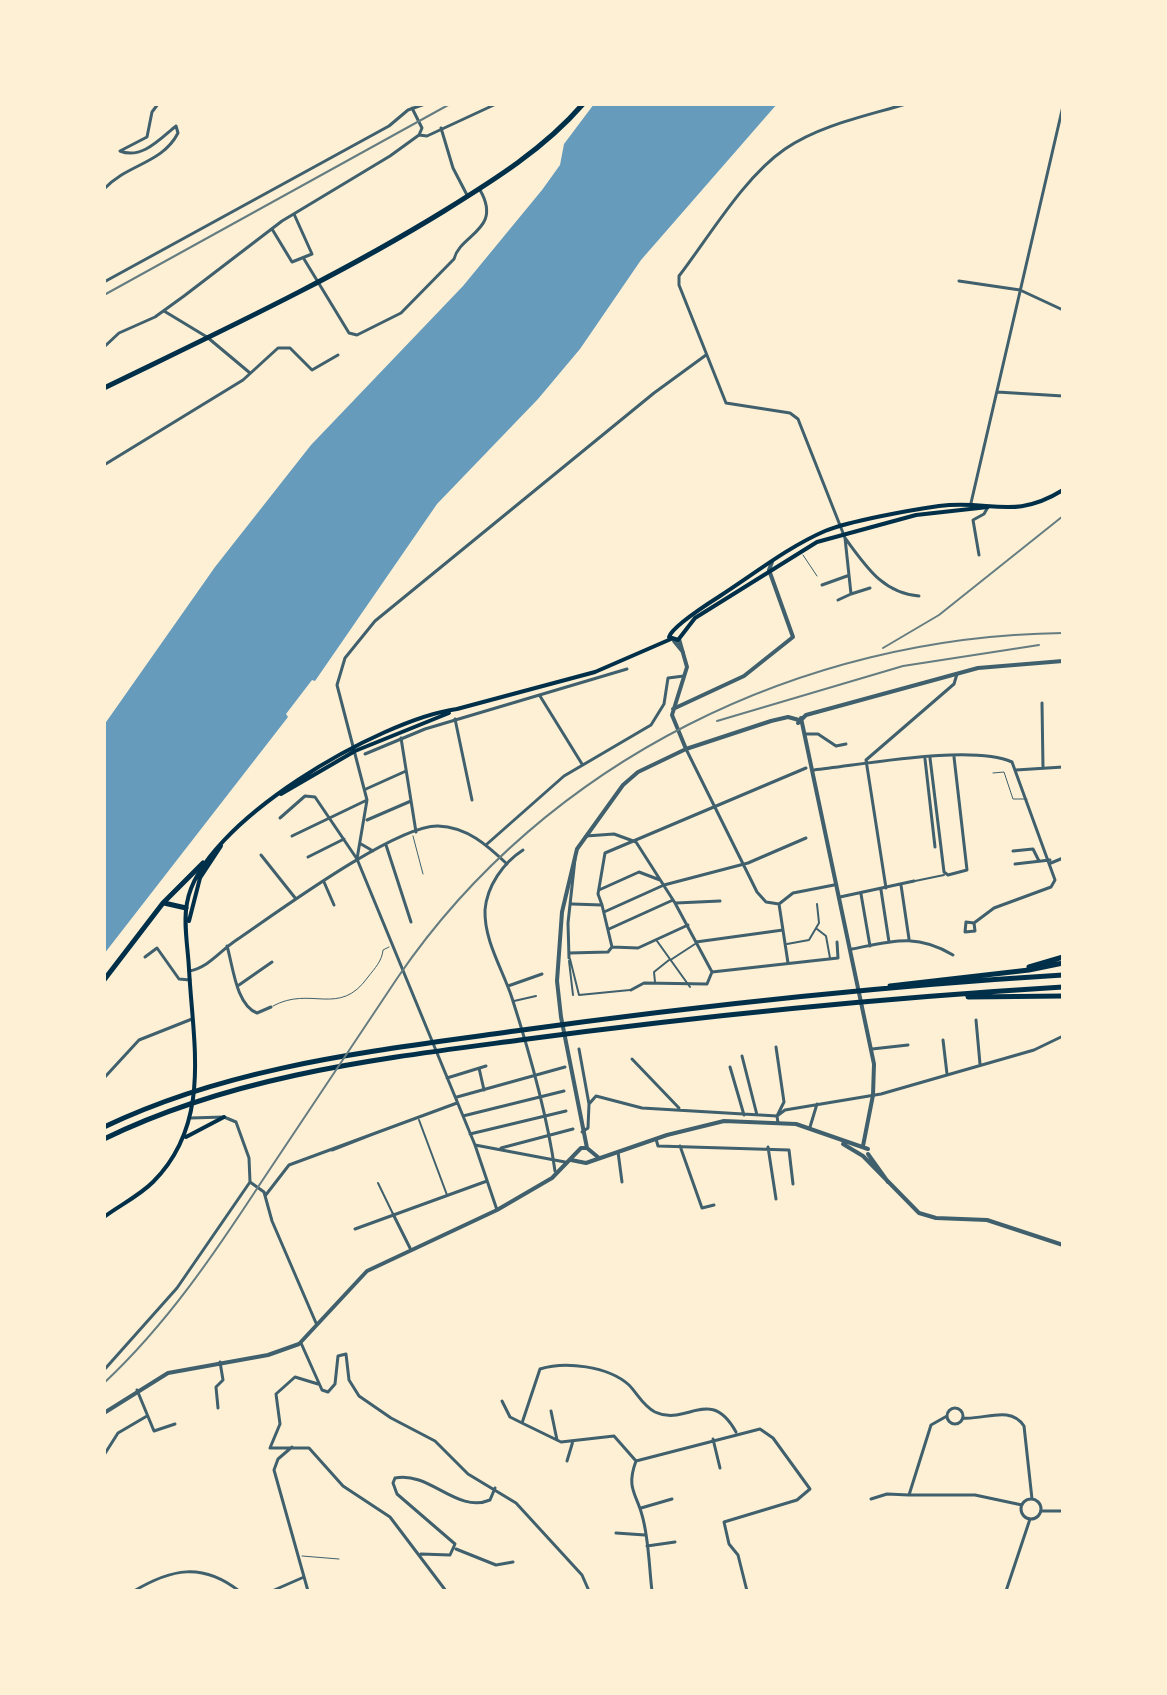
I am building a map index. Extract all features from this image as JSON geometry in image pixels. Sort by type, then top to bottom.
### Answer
[{"type":"main road","points":[[104,388],[317,283],[468,197],[541,146],[583,104]]},
{"type":"main road","points":[[675,636],[709,604],[800,551],[934,511],[1032,506],[1063,490]]},
{"type":"main road","points":[[699,615],[814,536],[840,527],[934,507],[971,503],[988,507]]},
{"type":"main road","points":[[104,980],[163,903],[225,841],[274,798],[354,749],[457,709],[595,672],[675,636],[709,604]]},
{"type":"main road","points":[[187,927],[200,878],[225,841]]},
{"type":"main road","points":[[182,1142],[191,1118],[196,1083],[186,908],[191,887],[203,863]]},
{"type":"main road","points":[[163,903],[177,903],[186,908]]},
{"type":"main road","points":[[874,990],[900,983],[1021,971],[1063,960]]},
{"type":"main road","points":[[104,1127],[202,1087],[315,1062],[573,1023],[874,990],[1063,975]]},
{"type":"main road","points":[[104,1139],[201,1098],[324,1069],[570,1033],[1063,987]]},
{"type":"main road","points":[[938,997],[1063,996]]},
{"type":"main road","points":[[105,1216],[153,1182],[193,1131],[224,1117]]},
{"type":"street","points":[[104,189],[118,174],[149,162],[172,146],[178,133],[176,126],[155,145],[126,153],[120,151],[147,137],[152,112],[158,104]]},
{"type":"street","points":[[104,282],[389,126],[412,108],[425,104]]},
{"type":"street","points":[[419,135],[427,136],[496,104]]},
{"type":"street","points":[[906,104],[808,136],[765,165],[679,276],[679,285],[726,403],[790,413],[798,419],[844,536],[877,580],[898,593],[919,596]]},
{"type":"street","points":[[971,503],[1063,106]]},
{"type":"street","points":[[104,347],[119,333],[164,311],[294,214],[365,173],[419,135],[422,128],[412,108]]},
{"type":"street","points":[[441,128],[445,147],[468,197]]},
{"type":"street","points":[[304,259],[317,283],[323,285],[351,335],[401,313],[454,259],[458,249],[478,233],[486,208],[479,189]]},
{"type":"street","points":[[272,229],[292,262],[304,259],[313,251],[294,214]]},
{"type":"street","points":[[959,281],[1020,290],[1063,310]]},
{"type":"street","points":[[164,311],[207,337],[250,373]]},
{"type":"street","points":[[104,465],[250,373],[282,346],[290,348],[312,370],[338,355]]},
{"type":"street","points":[[357,859],[367,800],[339,702],[338,678],[345,658],[375,621],[654,393],[707,355]]},
{"type":"street","points":[[997,392],[1063,396]]},
{"type":"street","points":[[979,555],[973,520],[984,514],[988,507]]},
{"type":"street","points":[[844,536],[851,594]]},
{"type":"street","points":[[673,709],[744,676],[791,640],[770,566]]},
{"type":"street","points":[[822,585],[847,576]]},
{"type":"street","points":[[838,600],[870,588]]},
{"type":"street","points":[[675,636],[685,654],[686,677],[673,709],[675,722],[763,900],[779,904]]},
{"type":"street","points":[[771,721],[799,721],[957,674],[1008,663],[1063,661]]},
{"type":"street","points":[[365,754],[455,719],[627,669]]},
{"type":"street","points":[[889,942],[867,764],[871,754],[954,684],[957,674]]},
{"type":"street","points":[[487,844],[582,764],[651,725],[664,704],[668,678],[686,677]]},
{"type":"street","points":[[540,696],[582,764]]},
{"type":"street","points":[[1042,703],[1043,768]]},
{"type":"street","points":[[864,1151],[873,1095],[871,1049],[806,734],[799,721],[789,716],[686,749],[630,778],[586,836],[575,856],[562,912],[557,981],[584,1148],[592,1157],[599,1158],[718,1122],[810,1127],[864,1151],[891,1188],[912,1208],[927,1216],[987,1220],[1063,1245]]},
{"type":"street","points":[[455,719],[472,800]]},
{"type":"street","points":[[806,734],[818,734],[836,746],[846,744]]},
{"type":"street","points":[[401,738],[414,832]]},
{"type":"street","points":[[840,897],[967,870],[963,809],[954,757]]},
{"type":"street","points":[[924,758],[935,847]]},
{"type":"street","points":[[813,770],[924,758],[1009,759],[1056,876],[1051,887],[994,908],[974,923]]},
{"type":"street","points":[[930,758],[945,874]]},
{"type":"street","points":[[1016,770],[1063,767]]},
{"type":"street","points":[[569,955],[608,952],[612,947],[598,890],[602,856],[714,805],[806,768]]},
{"type":"street","points":[[364,789],[406,771]]},
{"type":"street","points":[[280,818],[311,795],[357,859],[475,1145],[497,1210]]},
{"type":"street","points":[[292,836],[367,800]]},
{"type":"street","points":[[365,821],[411,801]]},
{"type":"street","points":[[189,971],[203,967],[227,946],[357,859],[414,832],[443,827],[487,844],[507,864]]},
{"type":"street","points":[[586,836],[614,834],[636,842],[674,901],[712,972]]},
{"type":"street","points":[[604,912],[664,885],[743,864],[806,838]]},
{"type":"street","points":[[308,857],[344,839]]},
{"type":"street","points":[[386,845],[411,922]]},
{"type":"street","points":[[360,846],[373,851]]},
{"type":"street","points":[[360,846],[368,853]]},
{"type":"street","points":[[1013,851],[1033,849],[1039,861]]},
{"type":"street","points":[[523,850],[507,864],[488,894],[485,919],[489,939],[513,1001],[555,1171]]},
{"type":"street","points":[[261,855],[296,900]]},
{"type":"street","points":[[569,991],[573,995],[569,955],[575,856]]},
{"type":"street","points":[[1015,864],[1063,858]]},
{"type":"street","points":[[598,890],[639,872],[660,880]]},
{"type":"street","points":[[324,881],[334,905]]},
{"type":"street","points":[[779,904],[793,893],[838,884]]},
{"type":"street","points":[[901,885],[909,939]]},
{"type":"street","points":[[861,893],[870,946]]},
{"type":"street","points":[[609,929],[674,901],[720,901]]},
{"type":"street","points":[[571,904],[602,905]]},
{"type":"street","points":[[779,904],[788,963]]},
{"type":"street","points":[[785,944],[809,940],[819,923],[817,904]]},
{"type":"street","points":[[612,947],[638,948],[688,925]]},
{"type":"street","points":[[816,929],[826,936],[830,959]]},
{"type":"street","points":[[655,984],[654,972],[694,943],[783,930]]},
{"type":"street","points":[[712,972],[838,958],[837,942],[846,935]]},
{"type":"street","points":[[849,950],[909,939],[931,942],[953,955]]},
{"type":"street","points":[[656,940],[690,987]]},
{"type":"street","points":[[227,946],[249,1010],[257,1013],[271,1007]]},
{"type":"street","points":[[145,957],[157,948],[179,979],[190,980]]},
{"type":"street","points":[[569,955],[579,995],[631,990],[644,983],[690,987],[707,984],[712,972]]},
{"type":"street","points":[[239,986],[272,962]]},
{"type":"street","points":[[508,986],[542,974]]},
{"type":"street","points":[[513,1001],[536,996]]},
{"type":"street","points":[[104,1078],[139,1040],[192,1019]]},
{"type":"street","points":[[976,1020],[980,1066]]},
{"type":"street","points":[[589,1104],[596,1096],[628,1106],[777,1116],[785,1110],[873,1095],[980,1066],[1034,1050],[1063,1036]]},
{"type":"street","points":[[943,1040],[947,1074]]},
{"type":"street","points":[[871,1049],[908,1045]]},
{"type":"street","points":[[776,1047],[784,1102],[777,1116],[778,1123]]},
{"type":"street","points":[[579,1049],[589,1104],[588,1128],[582,1132]]},
{"type":"street","points":[[742,1056],[757,1116]]},
{"type":"street","points":[[632,1059],[679,1108]]},
{"type":"street","points":[[447,1078],[486,1066]]},
{"type":"street","points":[[455,1098],[565,1067]]},
{"type":"street","points":[[730,1067],[744,1115]]},
{"type":"street","points":[[479,1068],[484,1090]]},
{"type":"street","points":[[463,1116],[564,1091]]},
{"type":"street","points":[[265,1196],[289,1165],[457,1103]]},
{"type":"street","points":[[810,1127],[817,1104]]},
{"type":"street","points":[[470,1134],[566,1111]]},
{"type":"street","points":[[104,1370],[177,1288],[250,1182],[251,1171],[241,1129],[236,1122],[224,1117],[191,1118]]},
{"type":"street","points":[[419,1118],[447,1195]]},
{"type":"street","points":[[497,1149],[573,1129]]},
{"type":"street","points":[[656,1139],[658,1146],[789,1150],[793,1184]]},
{"type":"street","points":[[475,1145],[568,1161],[578,1158],[584,1148]]},
{"type":"street","points":[[680,1146],[702,1208],[714,1205]]},
{"type":"street","points":[[768,1147],[776,1199]]},
{"type":"street","points":[[618,1152],[622,1182]]},
{"type":"street","points":[[578,1158],[584,1163],[592,1157]]},
{"type":"street","points":[[104,1413],[168,1373],[268,1355],[301,1342],[367,1271],[410,1248],[459,1230],[497,1210],[543,1184],[568,1161]]},
{"type":"street","points":[[355,1229],[487,1181]]},
{"type":"street","points":[[250,1182],[265,1196],[278,1237],[316,1323]]},
{"type":"street","points":[[378,1183],[410,1248]]},
{"type":"street","points":[[301,1342],[318,1384],[325,1391],[331,1390],[338,1356],[346,1354],[349,1380],[358,1396],[435,1441],[468,1474],[495,1488],[540,1525],[589,1589],[596,1590]]},
{"type":"street","points":[[218,1408],[216,1387],[223,1380],[220,1362]]},
{"type":"street","points":[[522,1423],[540,1369],[577,1367],[621,1379],[657,1413],[716,1410],[736,1433]]},
{"type":"street","points":[[318,1384],[295,1377],[276,1394],[280,1424],[270,1448],[309,1448],[343,1486],[390,1517],[446,1591]]},
{"type":"street","points":[[137,1390],[154,1431],[175,1424]]},
{"type":"street","points":[[502,1401],[510,1417],[557,1440],[614,1436],[636,1461]]},
{"type":"street","points":[[909,1495],[931,1425],[956,1408],[963,1418]]},
{"type":"street","points":[[551,1411],[557,1440]]},
{"type":"street","points":[[947,1416],[953,1423],[963,1418],[1010,1414],[1019,1418],[1025,1434],[1032,1499]]},
{"type":"street","points":[[104,1455],[118,1433],[147,1416]]},
{"type":"street","points":[[636,1461],[736,1433],[760,1429],[770,1434],[808,1483],[809,1491],[797,1500],[724,1522],[729,1544],[738,1555],[747,1591]]},
{"type":"street","points":[[713,1439],[720,1468]]},
{"type":"street","points":[[567,1461],[573,1441]]},
{"type":"street","points":[[292,1447],[278,1459],[274,1470],[308,1591]]},
{"type":"street","points":[[636,1461],[632,1472],[633,1498],[639,1508],[645,1535],[652,1591]]},
{"type":"street","points":[[419,1554],[450,1555],[455,1549],[454,1540],[418,1516],[397,1494],[395,1478],[414,1478],[470,1503],[490,1500],[495,1488]]},
{"type":"street","points":[[871,1499],[887,1494],[975,1495],[1022,1505],[1032,1499]]},
{"type":"street","points":[[639,1508],[672,1499]]},
{"type":"street","points":[[1032,1499],[1039,1503],[1041,1511]]},
{"type":"street","points":[[1022,1505],[1022,1512],[1030,1519]]},
{"type":"street","points":[[1006,1591],[1030,1519],[1041,1511],[1063,1511]]},
{"type":"street","points":[[616,1533],[645,1535]]},
{"type":"street","points":[[646,1546],[675,1542]]},
{"type":"street","points":[[455,1549],[496,1565],[513,1562]]},
{"type":"street","points":[[134,1591],[158,1575],[180,1572],[202,1573],[226,1581],[239,1591]]},
{"type":"street","points":[[272,1591],[304,1577]]},
{"type":"lane","points":[[800,551],[817,576]]},
{"type":"lane","points":[[993,773],[1004,772],[1013,799],[1027,799]]},
{"type":"lane","points":[[414,832],[423,874]]},
{"type":"lane","points":[[271,1007],[288,998],[339,1001],[350,997],[382,959],[383,950],[392,946]]},
{"type":"lane","points":[[298,1556],[339,1559]]},
{"type":"water","points":[[594,104],[777,104],[641,260],[580,349],[538,399],[437,504],[315,681],[312,680],[286,714],[288,717],[104,954],[104,725],[215,567],[311,445],[463,286],[542,190],[560,165],[564,144]]},
{"type":"railway","points":[[104,295],[450,104]]},
{"type":"railway","points":[[883,648],[939,615],[1063,516]]},
{"type":"railway","points":[[104,1383],[149,1337],[208,1261],[398,977],[458,900],[528,832],[605,774],[688,725],[777,686],[870,658],[966,640],[1063,633]]},
{"type":"railway","points":[[717,721],[903,666],[1039,645]]}]
